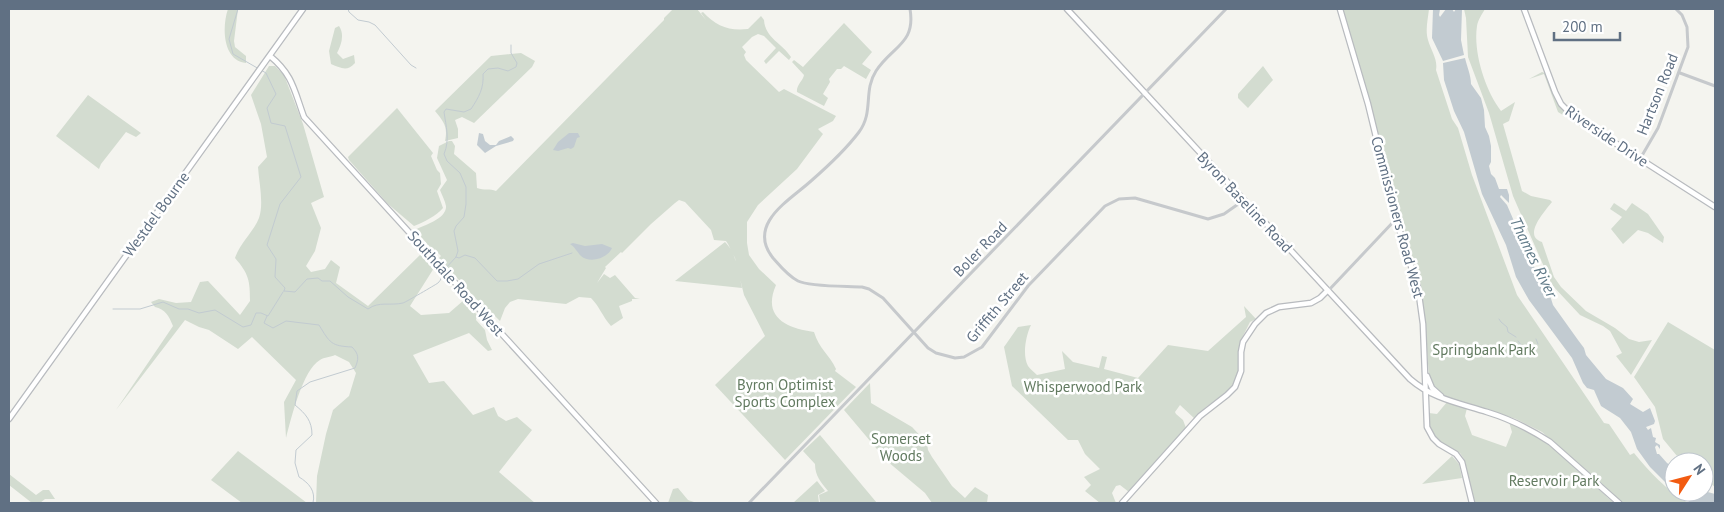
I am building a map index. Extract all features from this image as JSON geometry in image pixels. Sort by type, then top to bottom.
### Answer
[{"type":"main road","name":"Westdel Bourne","points":[[9,418],[303,9]]},
{"type":"main road","name":"Byron Baseline Road","points":[[1067,9],[1410,379],[1426,392],[1518,423],[1539,435],[1550,442],[1619,503]]},
{"type":"main road","name":"Commissioners Road West","points":[[1340,9],[1367,101],[1396,219],[1418,288],[1421,304],[1428,431],[1439,444],[1459,458],[1464,468],[1472,503]]},
{"type":"main road","name":"Riverside Drive","points":[[1524,9],[1561,104],[1573,116],[1715,207]]},
{"type":"main road","name":"Southdale Road West","points":[[270,56],[288,74],[304,117],[656,503]]},
{"type":"main road","points":[[1122,503],[1200,416],[1235,387],[1241,371],[1242,342],[1255,324],[1266,313],[1279,307],[1310,302],[1320,298],[1327,291]]},
{"type":"main road","points":[[1425,362],[1427,379],[1432,388],[1437,394],[1449,400]]},
{"type":"main road","points":[[1410,379],[1419,385],[1426,382]]},
{"type":"main road","points":[[1410,379],[1426,403]]},
{"type":"main road","points":[[1426,403],[1434,395]]},
{"type":"street","name":"Griffith Street","points":[[910,9],[912,27],[908,36],[874,73],[869,89],[868,115],[865,124],[813,180],[775,211],[770,218],[765,235],[768,249],[788,274],[795,279],[808,284],[869,289],[883,298],[928,348],[942,356],[964,357],[982,347],[1028,286],[1105,206],[1119,199],[1135,198],[1208,219],[1224,214],[1244,200]]},
{"type":"street","name":"Boler Road","points":[[749,503],[1226,9]]},
{"type":"street","name":"Hartson Road","points":[[1640,159],[1655,136],[1686,54],[1688,40],[1684,20],[1676,9]]},
{"type":"street","points":[[1680,73],[1715,86]]},
{"type":"street","points":[[1327,291],[1396,219]]},
{"type":"green space","points":[[228,9],[238,9],[234,41],[235,47],[246,56],[246,63],[238,61],[228,49],[225,24]]},
{"type":"green space","name":"Byron Optimist Sports Complex","points":[[673,9],[697,9],[706,20],[701,13],[703,12],[718,24],[734,29],[748,29],[761,16],[768,32],[791,57],[789,60],[779,51],[766,64],[764,61],[776,48],[764,36],[758,34],[742,47],[746,52],[744,55],[746,60],[779,92],[784,89],[836,116],[833,121],[818,129],[823,134],[797,169],[758,205],[747,222],[749,255],[759,269],[776,285],[772,296],[774,313],[786,324],[814,332],[836,369],[835,371],[856,387],[785,460],[715,385],[765,336],[744,295],[735,258],[728,244],[726,241],[714,240],[711,230],[685,202],[679,200],[675,203],[605,267],[597,283],[604,274],[610,278],[615,275],[635,298],[640,299],[632,299],[632,301],[619,306],[623,318],[611,326],[591,298],[579,297],[566,304],[518,299],[510,302],[505,308],[500,321],[489,310],[487,311],[439,258],[441,256],[437,252],[436,254],[415,230],[439,218],[445,211],[446,204],[440,190],[447,180],[437,158],[439,146],[452,141],[455,146],[454,154],[476,173],[477,188],[496,191]]},
{"type":"green space","name":"Springbank Park","points":[[1342,9],[1429,9],[1427,36],[1435,59],[1436,70],[1452,119],[1458,128],[1472,175],[1517,295],[1604,423],[1609,424],[1630,455],[1634,453],[1646,468],[1664,485],[1664,502],[1688,503],[1622,503],[1542,432],[1516,419],[1441,395],[1432,387],[1429,375],[1423,305],[1403,222]]},
{"type":"green space","points":[[1464,9],[1485,9],[1480,17],[1476,36],[1481,70],[1490,93],[1501,111],[1515,102],[1509,121],[1503,124],[1522,191],[1531,196],[1552,202],[1540,217],[1534,234],[1536,239],[1542,242],[1554,277],[1561,287],[1586,311],[1615,328],[1629,339],[1639,342],[1652,340],[1631,375],[1616,356],[1622,353],[1610,331],[1580,315],[1552,285],[1513,196],[1489,113],[1468,57]]},
{"type":"green space","points":[[844,23],[872,52],[862,64],[871,70],[866,79],[844,66],[841,69],[837,69],[829,79],[830,82],[823,94],[828,98],[824,106],[797,92],[804,75],[792,62],[794,60],[803,67]]},
{"type":"green space","points":[[339,26],[342,36],[337,53],[343,59],[354,55],[355,63],[349,68],[341,68],[331,64],[329,51],[335,28]]},
{"type":"green space","points":[[521,53],[535,61],[532,67],[474,123],[462,117],[455,120],[458,138],[445,141],[446,132],[444,125],[435,111],[491,56]]},
{"type":"green space","points":[[269,66],[275,66],[284,75],[303,124],[324,197],[311,203],[321,228],[315,251],[306,266],[311,272],[325,269],[331,260],[340,267],[336,283],[368,306],[421,254],[434,268],[410,306],[421,315],[449,313],[464,300],[477,315],[476,320],[485,330],[492,350],[488,351],[469,333],[413,355],[429,383],[444,381],[473,415],[494,407],[498,416],[506,421],[517,417],[532,430],[499,472],[535,503],[316,503],[317,476],[333,410],[349,396],[356,373],[349,362],[335,355],[322,359],[314,365],[308,373],[298,395],[286,438],[284,402],[296,380],[252,337],[238,349],[209,330],[185,320],[116,410],[173,326],[166,314],[151,302],[159,299],[176,303],[191,302],[200,282],[208,281],[240,315],[250,301],[248,278],[235,258],[259,218],[261,199],[258,167],[267,157],[261,124],[251,95]]},
{"type":"green space","points":[[1263,66],[1273,80],[1248,108],[1238,98],[1238,94]]},
{"type":"green space","points":[[1542,72],[1545,73],[1556,101],[1566,114],[1637,161],[1558,112],[1544,74],[1529,79]]},
{"type":"green space","points":[[88,95],[141,133],[136,137],[126,132],[99,169],[56,136]]},
{"type":"green space","points":[[397,108],[433,153],[431,156],[440,173],[441,184],[437,191],[443,208],[437,214],[414,226],[388,204],[348,157]]},
{"type":"green space","points":[[1614,203],[1626,211],[1632,203],[1648,214],[1664,237],[1663,243],[1648,233],[1638,230],[1623,244],[1611,229],[1622,217],[1610,209]]},
{"type":"green space","points":[[725,242],[732,251],[742,288],[675,281]]},
{"type":"green space","name":"Whisperwood Park","points":[[1244,306],[1256,319],[1250,322],[1240,342],[1238,373],[1233,387],[1206,407],[1195,419],[1180,405],[1175,412],[1183,420],[1186,428],[1129,492],[1120,485],[1116,486],[1112,493],[1116,503],[1100,503],[1085,491],[1091,485],[1084,477],[1100,469],[1085,454],[1078,440],[1068,440],[1012,386],[1004,347],[1018,327],[1031,325],[1026,339],[1025,356],[1028,366],[1037,375],[1065,369],[1062,351],[1073,362],[1099,368],[1102,356],[1107,357],[1104,369],[1138,378],[1168,345],[1208,351],[1246,317]]},
{"type":"green space","points":[[1668,322],[1715,350],[1715,487],[1714,452],[1674,452],[1663,439],[1655,407],[1634,377]]},
{"type":"green space","name":"Somerset Woods","points":[[870,383],[871,403],[912,427],[927,443],[932,457],[952,486],[965,498],[975,487],[988,495],[987,503],[932,503],[925,493],[887,461],[844,410]]},
{"type":"green space","name":"Reservoir Park","points":[[1447,402],[1467,408],[1465,416],[1472,435],[1506,447],[1512,432],[1509,422],[1524,429],[1552,447],[1614,503],[1474,503],[1467,479],[1464,459],[1460,453],[1441,445],[1430,430],[1429,413],[1437,414]]},
{"type":"green space","points":[[820,435],[877,503],[820,502],[819,495],[828,491],[817,475],[815,464],[803,451]]},
{"type":"green space","points":[[238,451],[307,503],[242,503],[211,480]]},
{"type":"green space","points":[[1452,456],[1459,464],[1462,478],[1422,484]]},
{"type":"green space","points":[[9,474],[36,495],[43,490],[49,490],[55,499],[45,499],[40,503],[32,503],[9,485]]},
{"type":"green space","points":[[817,481],[825,491],[818,495],[819,503],[793,503]]},
{"type":"green space","points":[[678,488],[688,500],[697,503],[668,503],[673,489]]},
{"type":"shaded area","points":[[1433,9],[1440,9],[1440,17],[1446,9],[1452,9],[1454,12],[1456,9],[1462,9],[1461,40],[1464,55],[1443,61],[1432,38]]},
{"type":"shaded area","points":[[1465,58],[1471,84],[1481,98],[1484,110],[1485,127],[1491,146],[1491,162],[1489,166],[1491,174],[1495,178],[1499,189],[1507,189],[1509,203],[1501,195],[1500,197],[1507,205],[1517,228],[1524,236],[1519,243],[1529,251],[1537,275],[1548,289],[1553,305],[1584,348],[1586,355],[1606,379],[1623,388],[1633,399],[1630,404],[1643,412],[1650,408],[1655,421],[1654,424],[1646,427],[1648,430],[1651,428],[1653,437],[1656,438],[1655,442],[1660,445],[1660,449],[1657,445],[1655,447],[1657,454],[1664,460],[1664,481],[1650,467],[1637,449],[1631,432],[1620,418],[1601,406],[1594,390],[1587,388],[1583,383],[1572,358],[1529,300],[1516,277],[1506,245],[1482,194],[1464,132],[1454,111],[1444,80],[1443,63]]},
{"type":"shaded area","points":[[479,133],[483,134],[485,141],[490,145],[496,145],[499,141],[511,136],[514,139],[513,141],[496,146],[485,153],[477,145]]},
{"type":"shaded area","points":[[569,133],[578,133],[580,137],[577,138],[574,147],[558,151],[553,150],[558,142]]},
{"type":"shaded area","points":[[570,244],[585,246],[602,244],[612,248],[607,255],[589,260],[581,256]]},
{"type":"shaded area","points":[[1715,494],[1715,503],[1690,502],[1714,502]]},
{"type":"waterway","points":[[238,9],[229,39],[233,54],[266,73],[276,94],[267,108],[271,123],[285,126],[301,177],[280,204],[267,245],[276,259],[275,277],[285,288],[284,291]]},
{"type":"waterway","points":[[348,9],[358,20],[375,25],[411,65],[416,68]]},
{"type":"waterway","points":[[445,269],[456,257],[458,251],[454,231],[464,217],[466,187],[460,173],[447,161],[444,154],[447,138],[444,112],[446,109],[464,112],[471,109],[483,84],[483,74],[488,69],[498,68],[508,71],[516,67],[517,63],[511,53],[511,45]]},
{"type":"waterway","points":[[456,257],[459,258],[465,255],[475,258],[497,281],[507,281],[518,279],[539,264],[572,253]]},
{"type":"waterway","points":[[284,291],[295,292],[307,279],[318,278],[322,281],[330,281],[348,297],[368,309],[380,304],[403,303],[438,283],[443,273]]},
{"type":"waterway","points":[[113,309],[140,309],[163,302],[179,309],[188,309],[199,313],[215,310],[243,327],[251,325],[256,313],[268,316],[283,292]]},
{"type":"waterway","points":[[267,316],[264,323],[273,328],[286,321],[319,325],[332,342],[340,346],[352,347],[357,354],[358,359],[355,368],[310,382],[297,391],[295,405],[308,418],[312,435],[296,450],[295,463],[299,477],[313,491],[313,503]]},
{"type":"waterway","points":[[1499,319],[1507,327],[1508,332],[1516,337]]},
{"type":"waterway","points":[[1536,339],[1538,344]]},
{"type":"waterway","points":[[1518,341],[1529,358]]},
{"type":"waterway","points":[[1524,347],[1530,344]]},
{"type":"water label","name":"Thames River","points":[[1534,257]]}]
